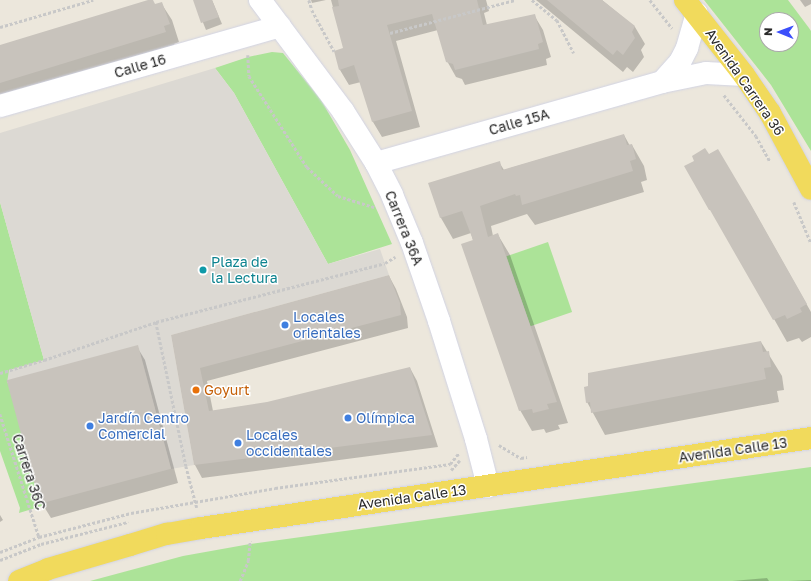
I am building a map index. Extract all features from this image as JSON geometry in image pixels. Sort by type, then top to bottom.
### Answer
[{"type":"main road","name":"Avenida Carrera 36","points":[[691,7],[744,76],[770,113],[811,189]]},
{"type":"main road","points":[[784,442],[811,424]]},
{"type":"main road","name":"Avenida Calle 13","points":[[19,581],[48,569],[167,534],[248,520],[811,438]]},
{"type":"street","name":"Carrera 36A","points":[[260,0],[343,111],[376,163],[412,243],[467,410],[488,486]]},
{"type":"street","points":[[662,82],[680,62],[687,48],[691,7]]},
{"type":"street","name":"Calle 16","points":[[0,106],[280,26]]},
{"type":"street","name":"Calle 15A","points":[[376,163],[662,82],[706,73],[744,76]]},
{"type":"path","points":[[0,27],[93,0]]},
{"type":"path","points":[[309,0],[312,10],[334,51]]},
{"type":"path","points":[[390,33],[515,0]]},
{"type":"path","points":[[532,0],[557,20],[574,53]]},
{"type":"path","points":[[650,0],[687,48]]},
{"type":"path","points":[[241,54],[249,51],[249,76],[307,167],[338,196],[375,207],[397,208]]},
{"type":"path","points":[[706,73],[756,136],[771,162]]},
{"type":"path","points":[[793,201],[811,243]]},
{"type":"path","points":[[0,373],[44,360],[156,322],[385,263],[405,251],[412,243]]},
{"type":"path","points":[[156,322],[201,528]]},
{"type":"path","name":"Carrera 36C","points":[[0,414],[39,537]]},
{"type":"path","points":[[0,552],[39,537],[130,513],[196,503],[275,488],[450,464],[462,449]]},
{"type":"path","points":[[240,581],[248,561],[250,544],[248,520]]},
{"type":"green space","points":[[704,0],[788,0],[797,12],[759,12],[759,52],[799,52],[799,15],[809,28],[811,31],[811,151],[771,85]]},
{"type":"green space","points":[[272,52],[283,53],[321,100],[350,150],[392,244],[328,264],[234,93],[215,68],[248,57]]},
{"type":"green space","points":[[0,202],[44,360],[42,506],[19,513],[20,508],[0,451]]},
{"type":"green space","points":[[548,242],[572,312],[530,326],[506,256]]},
{"type":"green space","points":[[811,467],[811,581],[90,581],[183,556],[250,544]]},
{"type":"shaded area","name":"Plaza de la Lectura","points":[[215,68],[234,93],[328,264],[380,249],[389,275],[171,335],[194,465],[171,469],[138,346],[7,383],[9,370],[44,360],[0,202],[0,133]]},
{"type":"building","points":[[148,0],[153,0],[155,4],[162,2],[170,24],[164,26],[166,32],[0,83],[0,45]]},
{"type":"building","points":[[193,0],[212,0],[219,17],[201,23]]},
{"type":"building","points":[[338,0],[477,0],[483,25],[535,14],[543,42],[538,44],[539,49],[455,70],[453,64],[446,62],[432,14],[387,25],[412,111],[372,122],[354,65],[339,70],[334,51],[343,48],[332,7],[339,6]]},
{"type":"building","points":[[547,0],[602,0],[635,26],[632,32],[635,38],[623,55],[617,50],[613,55]]},
{"type":"building","points":[[624,134],[627,145],[632,144],[636,159],[630,161],[633,171],[522,205],[520,195],[516,196],[515,194],[480,206],[488,237],[498,233],[557,402],[547,404],[549,409],[533,413],[532,409],[519,411],[461,244],[473,240],[462,211],[440,218],[428,183],[500,161],[502,170]]},
{"type":"building","points":[[705,148],[709,154],[718,149],[750,203],[807,304],[800,308],[802,312],[787,319],[785,315],[773,320],[684,166],[694,161],[692,156]]},
{"type":"building","points":[[389,275],[400,303],[401,315],[200,368],[209,411],[267,402],[410,367],[432,435],[194,465],[171,335]]},
{"type":"building","points":[[761,341],[763,352],[769,351],[771,367],[764,368],[766,379],[591,413],[590,402],[586,403],[584,387],[588,386],[588,373]]},
{"type":"building","name":"Jardín Centro Comercial","points":[[138,345],[171,469],[40,504],[7,380]]},
{"type":"place","name":"Plaza de la Lectura","points":[[203,270]]},
{"type":"place","name":"Locales orientales","points":[[285,325]]},
{"type":"place","name":"Goyurt","points":[[196,390]]},
{"type":"place","name":"Olímpica","points":[[348,418]]},
{"type":"place","name":"Jardín Centro Comercial","points":[[90,426]]},
{"type":"place","name":"Locales occidentales","points":[[238,443]]}]
